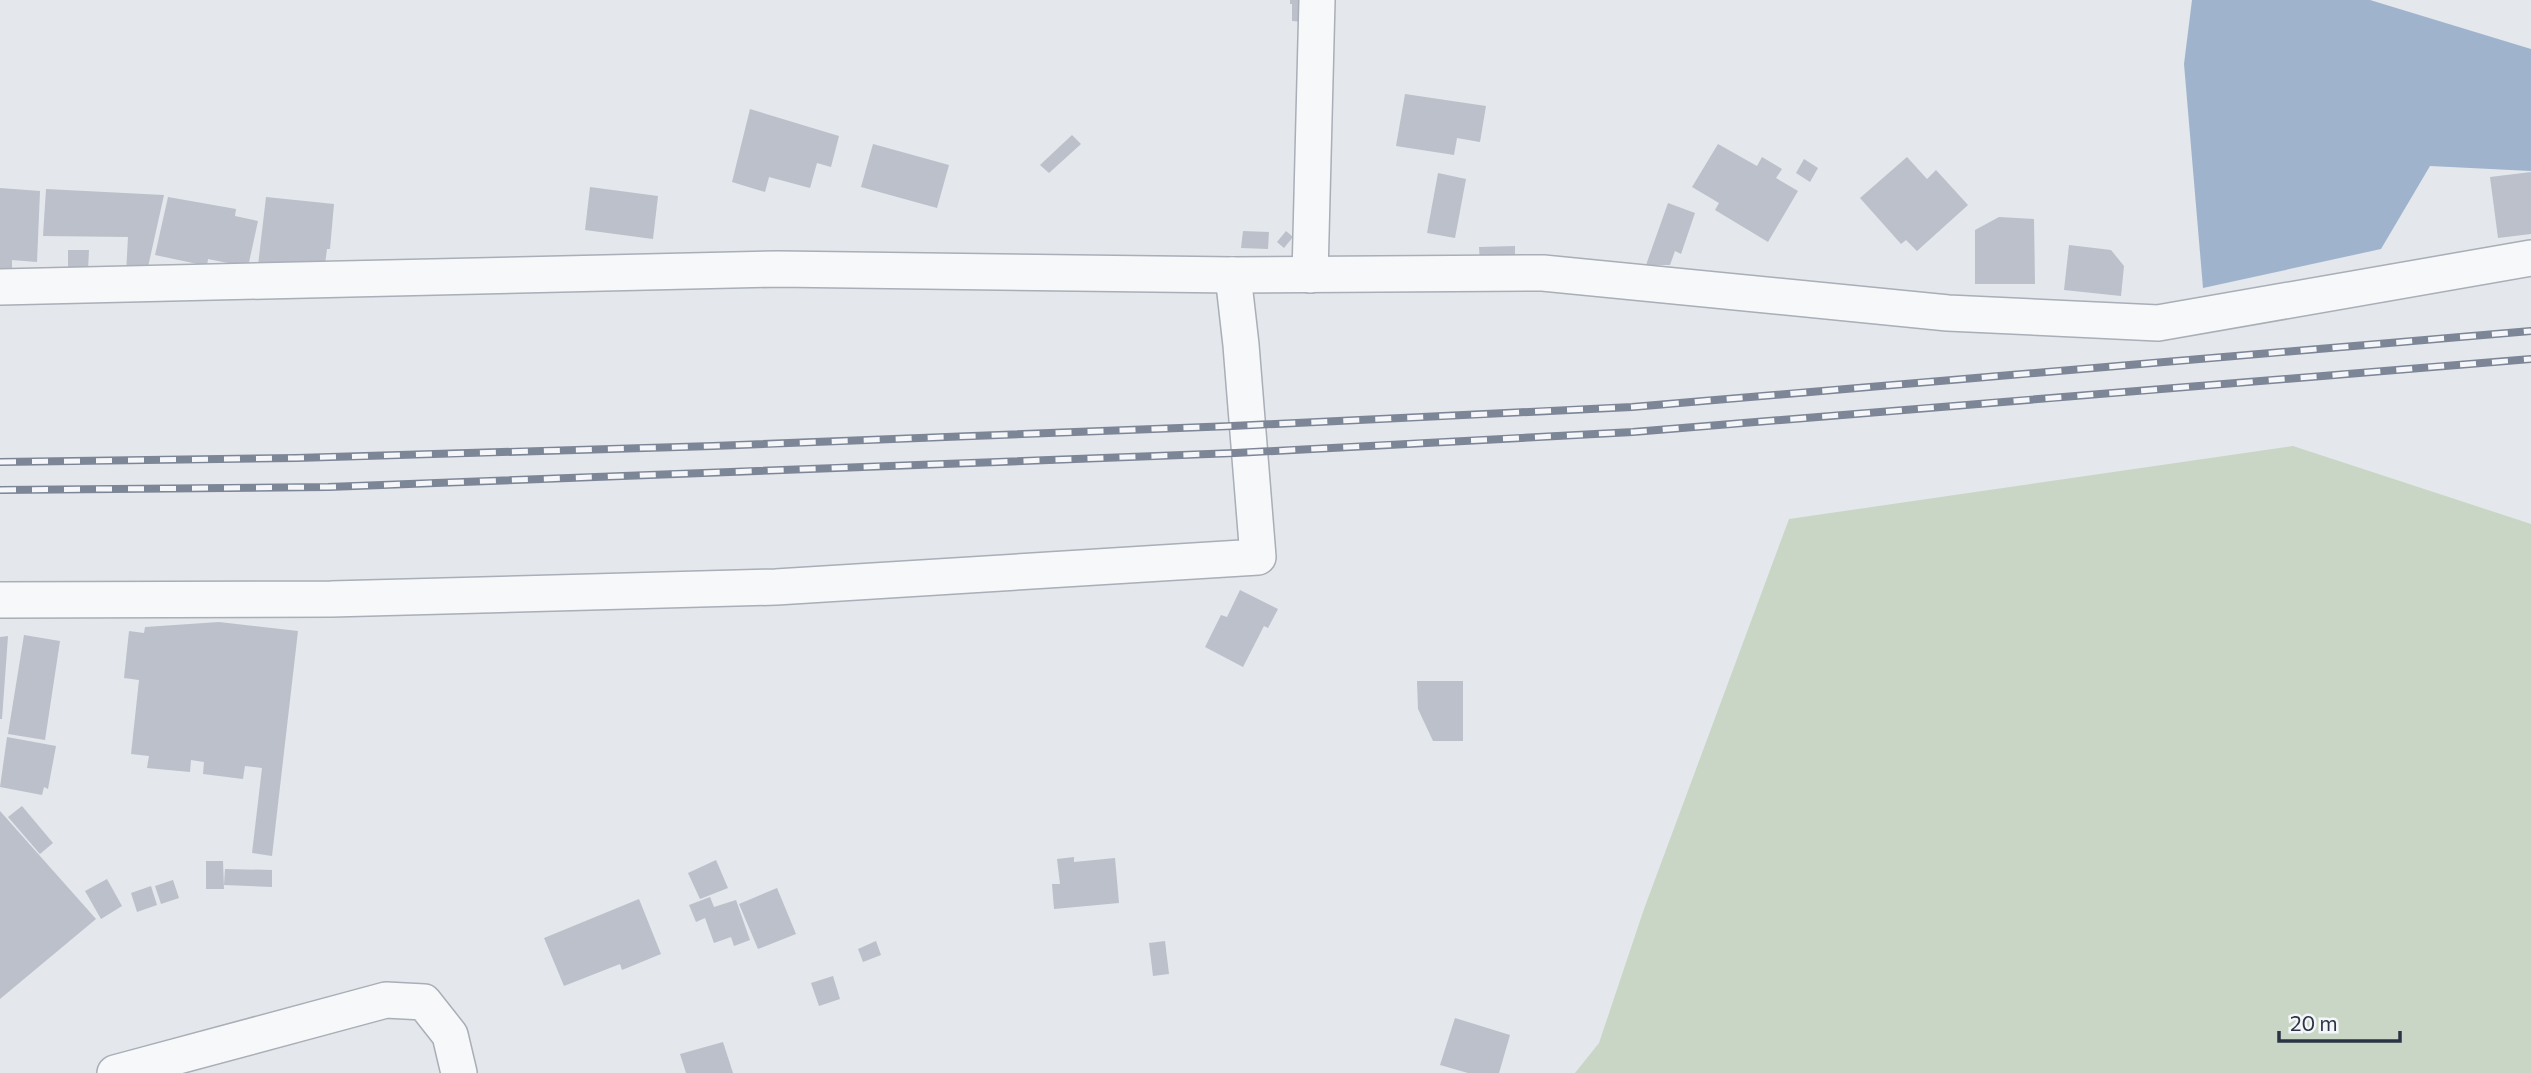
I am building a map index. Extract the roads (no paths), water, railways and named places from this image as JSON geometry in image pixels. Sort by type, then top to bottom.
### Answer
[{"type":"street","points":[[1310,275],[1317,0]]},
{"type":"street","points":[[0,287],[778,269],[1233,275],[1543,273],[1948,313],[2158,323],[2531,258]]},
{"type":"street","points":[[0,600],[331,599],[776,587],[1258,557],[1233,275]]},
{"type":"street","points":[[115,1073],[386,1000],[424,1002],[450,1035],[459,1073]]},
{"type":"water","points":[[2192,0],[2370,0],[2531,49],[2531,171],[2430,166],[2381,249],[2203,288],[2184,64]]},
{"type":"railway","points":[[0,462],[296,458],[713,446],[1632,407],[2531,331]]},
{"type":"railway","points":[[0,490],[328,487],[1235,453],[1633,432],[2531,359]]}]
